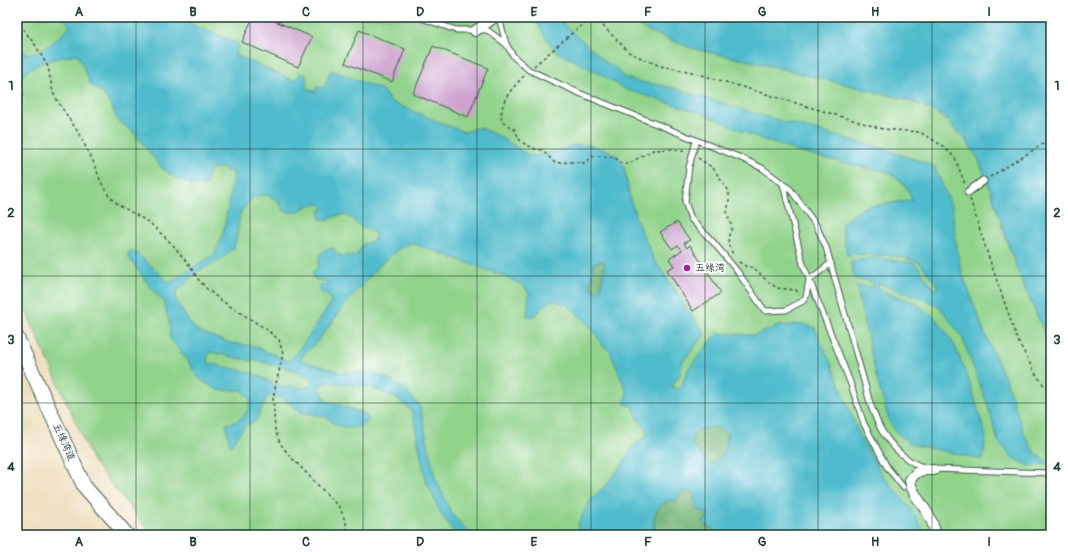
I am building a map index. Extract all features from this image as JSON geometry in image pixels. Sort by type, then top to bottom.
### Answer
[{"type":"main road","name":"五缘湾道","points":[[17,338],[84,486],[127,535]]},
{"type":"street","points":[[475,31],[495,17]]},
{"type":"street","points":[[968,192],[983,181]]},
{"type":"street","points":[[934,470],[920,470],[910,480],[910,487],[934,525],[935,535]]},
{"type":"street","points":[[903,486],[929,521],[935,535]]},
{"type":"lane","points":[[418,17],[456,30],[488,30],[506,44]]},
{"type":"lane","points":[[499,17],[506,44],[514,57],[529,70],[579,93],[762,168],[790,189],[816,225],[826,247],[871,406],[877,422],[884,435],[909,460],[920,466],[934,470],[1051,473]]},
{"type":"lane","points":[[696,141],[689,167],[685,202],[691,219],[714,243],[737,271],[765,311],[786,310],[803,301],[806,297],[809,280],[830,263]]},
{"type":"lane","points":[[783,184],[809,280],[850,382],[864,424],[887,466],[903,486]]},
{"type":"path","points":[[734,256],[729,246],[728,238],[732,226],[727,214],[729,191],[713,168],[693,154],[673,149],[653,150],[628,164],[622,164],[614,157],[604,156],[594,156],[584,163],[555,163],[542,150],[535,149],[520,142],[514,129],[502,122],[501,115],[508,92],[529,70],[577,29],[594,17],[630,54],[660,66],[692,72],[883,129],[920,132],[943,146],[955,158],[968,192],[1018,341],[1035,372],[1051,395]]},
{"type":"path","points":[[1046,17],[1051,24]]},
{"type":"path","points":[[17,19],[36,46],[48,67],[53,93],[78,132],[109,196],[120,205],[150,223],[173,245],[207,289],[222,301],[266,329],[279,340],[283,354],[273,397],[275,430],[280,443],[288,454],[340,508],[346,523],[348,535]]},
{"type":"path","points":[[983,181],[1046,142],[1051,135]]},
{"type":"path","points":[[737,261],[747,267],[753,268],[777,288],[796,290],[803,301]]},
{"type":"green space","points":[[17,17],[627,17],[644,29],[691,48],[901,98],[936,112],[963,136],[978,158],[1023,284],[1051,346],[1051,535],[152,535],[93,461],[17,291]]},
{"type":"green space","points":[[602,261],[605,262],[601,288],[598,292],[593,290],[591,284],[594,263]]},
{"type":"green space","points":[[714,427],[727,433],[727,444],[722,456],[710,464],[694,446],[692,438],[693,434],[702,429]]},
{"type":"green space","points":[[684,490],[694,493],[694,498],[707,513],[707,520],[703,522],[714,530],[714,535],[647,535],[654,529],[654,522],[658,508],[677,499]]},
{"type":"water","points":[[64,17],[159,17],[184,21],[239,44],[235,55],[295,81],[300,73],[307,75],[305,80],[308,81],[306,88],[315,92],[317,87],[324,88],[331,70],[382,90],[391,102],[464,132],[479,127],[500,137],[530,156],[550,154],[570,146],[588,145],[607,150],[619,157],[624,167],[630,199],[640,229],[655,261],[705,334],[683,361],[680,374],[672,387],[680,389],[688,369],[718,333],[754,335],[779,326],[804,324],[815,328],[836,375],[860,437],[882,474],[911,509],[926,535],[714,535],[714,530],[703,522],[707,520],[707,513],[697,509],[694,493],[684,490],[677,499],[658,508],[654,522],[654,529],[647,535],[578,535],[578,524],[591,499],[608,483],[636,443],[646,437],[647,429],[639,421],[632,405],[625,405],[627,393],[610,351],[602,345],[594,331],[568,305],[552,300],[543,306],[536,315],[527,317],[529,294],[524,286],[504,276],[412,243],[401,248],[388,257],[375,270],[301,360],[343,373],[367,372],[386,377],[404,389],[420,406],[435,477],[452,514],[471,535],[456,535],[440,512],[426,481],[412,411],[398,399],[370,387],[324,382],[319,387],[326,401],[364,413],[369,420],[360,427],[347,428],[334,424],[327,417],[302,412],[280,397],[267,396],[256,421],[245,426],[230,446],[226,424],[243,417],[251,400],[242,390],[218,390],[199,379],[170,338],[169,321],[164,302],[152,289],[127,255],[130,251],[138,254],[166,280],[171,282],[215,254],[224,230],[234,174],[222,168],[212,168],[207,174],[206,186],[192,185],[175,178],[162,168],[136,135],[117,119],[112,106],[104,95],[90,84],[78,54],[44,62],[28,70],[23,75],[20,82],[23,95],[17,95],[17,51],[32,53],[46,48],[70,27]],"holes":[[[261,195],[273,197],[285,212],[299,212],[306,206],[321,204],[324,207],[320,211],[320,219],[330,219],[339,215],[346,216],[352,218],[360,226],[376,235],[373,241],[363,244],[357,255],[345,256],[336,254],[334,248],[325,250],[321,254],[318,268],[312,272],[314,279],[328,282],[327,285],[320,285],[319,292],[329,296],[331,303],[297,353],[288,361],[254,346],[230,343],[197,331],[188,320],[176,300],[176,292],[198,271],[220,260],[234,248],[240,213],[253,197]],[[602,261],[605,262],[601,288],[598,292],[593,290],[591,284],[594,263]],[[210,352],[251,361],[254,359],[291,369],[306,375],[313,380],[310,386],[301,388],[293,386],[283,387],[255,374],[209,363],[207,358]],[[714,427],[727,433],[727,444],[722,456],[710,464],[693,443],[694,434],[702,429]]]},
{"type":"water","points":[[534,17],[556,17],[607,63],[617,69],[623,77],[636,81],[670,87],[767,117],[888,150],[934,166],[952,207],[956,244],[961,270],[985,334],[1006,380],[1024,433],[1034,452],[1049,463],[1030,466],[1013,458],[998,441],[988,406],[962,337],[939,306],[916,296],[878,283],[880,290],[913,302],[935,317],[954,344],[968,377],[986,436],[983,460],[911,444],[898,434],[889,421],[877,380],[856,286],[874,287],[873,282],[855,279],[850,261],[876,258],[915,263],[935,290],[938,286],[919,262],[900,257],[882,255],[847,255],[841,224],[864,207],[912,200],[907,188],[890,172],[802,153],[761,139],[704,114],[624,89],[601,74],[557,52],[546,38]]},
{"type":"water","points":[[627,17],[1051,17],[1051,346],[1023,284],[978,158],[963,136],[943,116],[924,106],[901,98],[691,48],[644,29]]},
{"type":"building","points":[[253,17],[266,17],[312,37],[298,67],[242,42]]},
{"type":"building","points":[[359,30],[405,49],[392,82],[345,63]]},
{"type":"building","points":[[433,46],[488,68],[468,117],[413,94]]},
{"type":"building","name":"五缘湾","points":[[677,222],[690,240],[684,243],[687,248],[690,245],[721,293],[693,311],[667,270],[674,266],[669,259],[682,250],[678,245],[672,249],[660,232]]},
{"type":"place","name":"五缘湾","points":[[687,268]]}]
